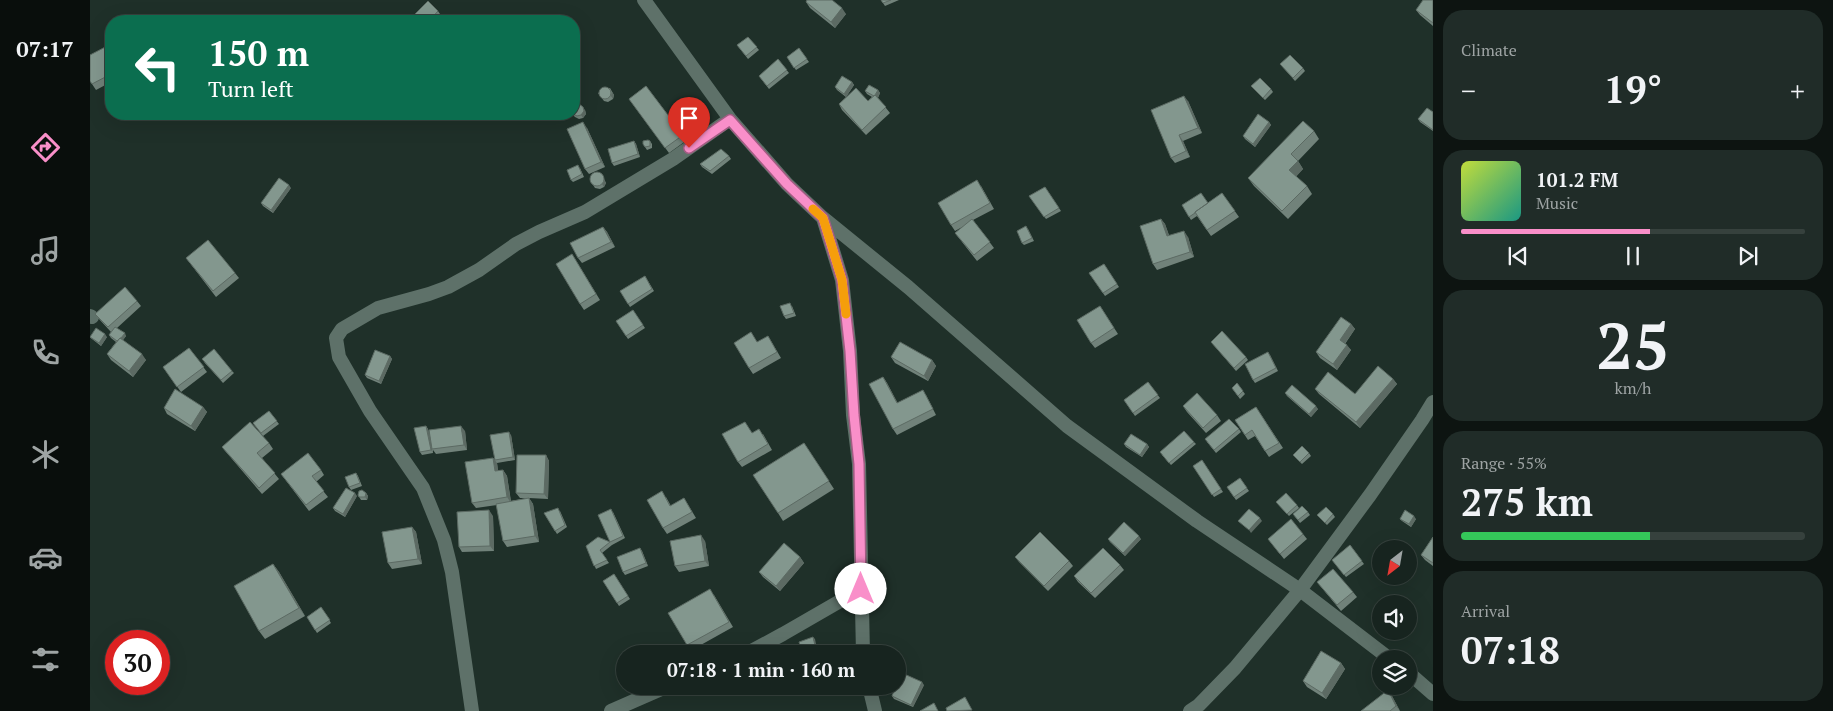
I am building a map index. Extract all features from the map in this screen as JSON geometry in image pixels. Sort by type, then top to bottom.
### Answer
[{"type":"street","points":[[644,0],[730,120],[787,184],[823,218],[908,287],[1067,426],[1197,521],[1300,590],[1378,650]]},
{"type":"street","points":[[472,711],[452,572],[444,540],[423,488],[370,411],[339,357],[336,342],[338,334],[342,329],[378,308],[448,287],[479,270],[516,244],[585,212],[706,138],[730,120]]},
{"type":"street","points":[[823,218],[842,280],[850,351],[859,464],[863,645]]},
{"type":"street","points":[[1190,711],[1199,705],[1236,668],[1300,590],[1428,420],[1433,402]]},
{"type":"street","points":[[763,645],[861,589]]},
{"type":"street","points":[[1417,681],[1433,694]]},
{"type":"street","points":[[611,711],[647,695]]},
{"type":"street","points":[[871,695],[875,711]]},
{"type":"building","points":[[807,0],[832,0],[842,8],[831,22],[806,2]]},
{"type":"building","points":[[1423,0],[1433,0],[1433,23],[1416,10]]},
{"type":"building","points":[[428,1],[438,11],[434,15],[414,15]]},
{"type":"building","points":[[748,37],[757,47],[746,56],[737,45]]},
{"type":"building","points":[[105,47],[105,77],[92,84],[90,81],[90,55]]},
{"type":"building","points":[[799,48],[807,59],[794,68],[787,57]]},
{"type":"building","points":[[1290,55],[1303,68],[1293,78],[1280,64]]},
{"type":"building","points":[[778,59],[787,70],[767,86],[759,76]]},
{"type":"building","points":[[842,76],[852,82],[844,94],[835,87]]},
{"type":"building","points":[[1260,78],[1271,89],[1263,98],[1251,86]]},
{"type":"building","points":[[869,85],[878,90],[874,96],[865,91]]},
{"type":"building","points":[[646,86],[683,135],[665,148],[629,99]]},
{"type":"building","points":[[603,87],[607,87],[611,93],[607,99],[603,99],[599,95],[599,91]]},
{"type":"building","points":[[856,88],[868,101],[875,95],[886,107],[862,130],[839,104]]},
{"type":"building","points":[[1184,96],[1198,128],[1179,135],[1186,151],[1171,158],[1151,110]]},
{"type":"building","points":[[580,105],[584,111],[580,115]]},
{"type":"building","points":[[1427,108],[1433,112],[1433,130],[1418,119]]},
{"type":"building","points":[[1258,114],[1269,122],[1253,144],[1243,136]]},
{"type":"building","points":[[1303,121],[1314,131],[1291,154],[1298,161],[1289,170],[1307,186],[1282,211],[1248,178]]},
{"type":"building","points":[[583,122],[601,162],[585,169],[567,129]]},
{"type":"building","points":[[634,141],[638,154],[612,163],[608,149]]},
{"type":"building","points":[[643,141],[650,141],[650,146],[645,147]]},
{"type":"building","points":[[721,149],[729,156],[710,171],[700,164]]},
{"type":"building","points":[[578,165],[582,174],[571,180],[567,170]]},
{"type":"building","points":[[597,172],[602,174],[604,179],[602,184],[597,186],[592,184],[590,179],[592,174]]},
{"type":"building","points":[[279,178],[289,185],[271,210],[261,203]]},
{"type":"building","points":[[977,180],[990,203],[951,225],[938,203]]},
{"type":"building","points":[[1045,187],[1059,208],[1044,217],[1029,196]]},
{"type":"building","points":[[1201,193],[1208,203],[1189,217],[1182,205]]},
{"type":"building","points":[[1222,193],[1235,211],[1207,230],[1195,212]]},
{"type":"building","points":[[972,219],[990,242],[974,255],[955,233]]},
{"type":"building","points":[[1161,219],[1167,236],[1184,231],[1190,252],[1153,264],[1140,226]]},
{"type":"building","points":[[1026,226],[1032,238],[1022,243],[1017,231]]},
{"type":"building","points":[[603,227],[611,242],[578,258],[570,243]]},
{"type":"building","points":[[208,240],[235,273],[213,291],[186,258]]},
{"type":"building","points":[[572,254],[596,294],[580,304],[556,264]]},
{"type":"building","points":[[1104,264],[1117,284],[1103,293],[1089,273]]},
{"type":"building","points":[[645,276],[652,289],[628,304],[620,291]]},
{"type":"building","points":[[125,287],[137,301],[108,327],[95,314]]},
{"type":"building","points":[[790,303],[794,313],[784,316],[780,306]]},
{"type":"building","points":[[1100,306],[1114,328],[1091,343],[1077,320]]},
{"type":"building","points":[[633,310],[643,325],[626,336],[616,321]]},
{"type":"building","points":[[1341,317],[1351,324],[1340,340],[1347,345],[1333,364],[1316,352]]},
{"type":"building","points":[[115,327],[125,333],[117,341],[109,335]]},
{"type":"building","points":[[96,328],[105,334],[99,343],[90,337]]},
{"type":"building","points":[[1222,331],[1246,357],[1234,368],[1211,342]]},
{"type":"building","points":[[751,332],[757,342],[768,336],[777,352],[749,368],[734,343]]},
{"type":"building","points":[[120,338],[142,354],[129,371],[107,354]]},
{"type":"building","points":[[900,342],[932,360],[924,376],[891,357]]},
{"type":"building","points":[[189,348],[204,367],[177,387],[163,367]]},
{"type":"building","points":[[214,349],[232,371],[221,380],[202,359]]},
{"type":"building","points":[[375,350],[390,356],[379,381],[365,375]]},
{"type":"building","points":[[1268,352],[1276,368],[1253,380],[1245,364]]},
{"type":"building","points":[[1378,366],[1393,379],[1356,422],[1315,389],[1328,372],[1355,394]]},
{"type":"building","points":[[883,377],[897,403],[923,390],[933,409],[893,429],[869,384]]},
{"type":"building","points":[[1148,382],[1158,395],[1133,413],[1124,400]]},
{"type":"building","points":[[1237,383],[1243,391],[1238,396],[1232,388]]},
{"type":"building","points":[[1292,385],[1316,406],[1309,414],[1285,393]]},
{"type":"building","points":[[175,389],[203,407],[191,426],[164,408]]},
{"type":"building","points":[[1197,393],[1217,415],[1203,428],[1183,406]]},
{"type":"building","points":[[1256,407],[1279,443],[1265,451],[1252,430],[1245,435],[1235,420]]},
{"type":"building","points":[[269,411],[277,421],[261,433],[253,423]]},
{"type":"building","points":[[1229,419],[1239,429],[1214,450],[1205,439]]},
{"type":"building","points":[[250,422],[269,443],[257,453],[275,473],[259,488],[222,447]]},
{"type":"building","points":[[745,422],[752,433],[759,429],[768,444],[738,462],[722,434]]},
{"type":"building","points":[[426,426],[431,450],[420,452],[414,428]]},
{"type":"building","points":[[461,426],[464,445],[432,449],[429,430]]},
{"type":"building","points":[[1184,431],[1194,442],[1169,463],[1160,452]]},
{"type":"building","points":[[509,432],[513,457],[495,460],[490,435]]},
{"type":"building","points":[[1131,434],[1147,444],[1140,455],[1124,444]]},
{"type":"building","points":[[804,443],[829,481],[778,513],[753,475]]},
{"type":"building","points":[[1302,446],[1309,453],[1300,462],[1293,455]]},
{"type":"building","points":[[308,453],[321,470],[312,476],[324,491],[306,505],[281,474]]},
{"type":"building","points":[[517,455],[546,455],[544,494],[516,493]]},
{"type":"building","points":[[493,458],[495,471],[503,470],[507,497],[472,503],[465,462]]},
{"type":"building","points":[[1202,460],[1221,489],[1212,495],[1193,466]]},
{"type":"building","points":[[356,473],[360,483],[349,487],[345,477]]},
{"type":"building","points":[[1240,478],[1247,488],[1234,497],[1227,487]]},
{"type":"building","points":[[346,488],[355,493],[343,514],[333,508]]},
{"type":"building","points":[[362,490],[366,493],[365,497],[359,497],[359,491]]},
{"type":"building","points":[[662,491],[670,506],[684,498],[692,512],[663,528],[647,500]]},
{"type":"building","points":[[1286,493],[1297,505],[1287,514],[1276,502]]},
{"type":"building","points":[[529,498],[535,536],[503,541],[496,504]]},
{"type":"building","points":[[1302,506],[1308,512],[1298,520],[1293,514]]},
{"type":"building","points":[[1326,507],[1333,514],[1325,523],[1317,515]]},
{"type":"building","points":[[558,508],[565,525],[555,531],[544,513]]},
{"type":"building","points":[[611,509],[623,536],[610,542],[598,515]]},
{"type":"building","points":[[1249,509],[1260,518],[1249,530],[1238,521]]},
{"type":"building","points":[[489,510],[490,546],[459,547],[457,512]]},
{"type":"building","points":[[1405,510],[1414,516],[1409,524],[1400,519]]},
{"type":"building","points":[[1291,519],[1303,534],[1280,554],[1268,539]]},
{"type":"building","points":[[1124,522],[1139,536],[1123,553],[1108,539]]},
{"type":"building","points":[[412,527],[418,559],[388,563],[382,532]]},
{"type":"building","points":[[1040,532],[1069,561],[1044,586],[1015,557]]},
{"type":"building","points":[[701,535],[705,561],[675,566],[670,541]]},
{"type":"building","points":[[598,537],[610,542],[600,550],[607,560],[594,566],[586,546]]},
{"type":"building","points":[[1433,537],[1433,563],[1421,555]]},
{"type":"building","points":[[784,543],[800,557],[776,586],[759,572]]},
{"type":"building","points":[[1350,545],[1362,561],[1344,575],[1332,560]]},
{"type":"building","points":[[640,548],[646,563],[623,572],[617,557]]},
{"type":"building","points":[[1103,548],[1120,565],[1091,593],[1074,576]]},
{"type":"building","points":[[273,564],[299,608],[259,631],[234,586]]},
{"type":"building","points":[[1333,569],[1353,592],[1337,605],[1317,582]]},
{"type":"building","points":[[614,574],[628,596],[617,603],[603,581]]},
{"type":"building","points":[[710,589],[729,622],[687,645],[668,613]]},
{"type":"building","points":[[321,607],[330,620],[315,630],[307,617]]},
{"type":"building","points":[[813,637],[815,645],[800,645],[799,642]]},
{"type":"building","points":[[1321,651],[1341,663],[1322,693],[1303,681]]},
{"type":"building","points":[[906,675],[922,682],[911,705],[892,696],[906,695]]},
{"type":"building","points":[[1382,695],[1390,695],[1396,706],[1390,711],[1361,711]]},
{"type":"building","points":[[965,697],[972,710],[947,711],[946,708]]},
{"type":"building","points":[[934,703],[938,711],[920,711]]},
{"type":"slow traffic","points":[[813,209],[823,218],[842,280],[846,314]]},
{"type":"route","points":[[689,148],[730,120],[787,184],[823,218],[842,280],[850,351],[859,464],[861,589]]}]
